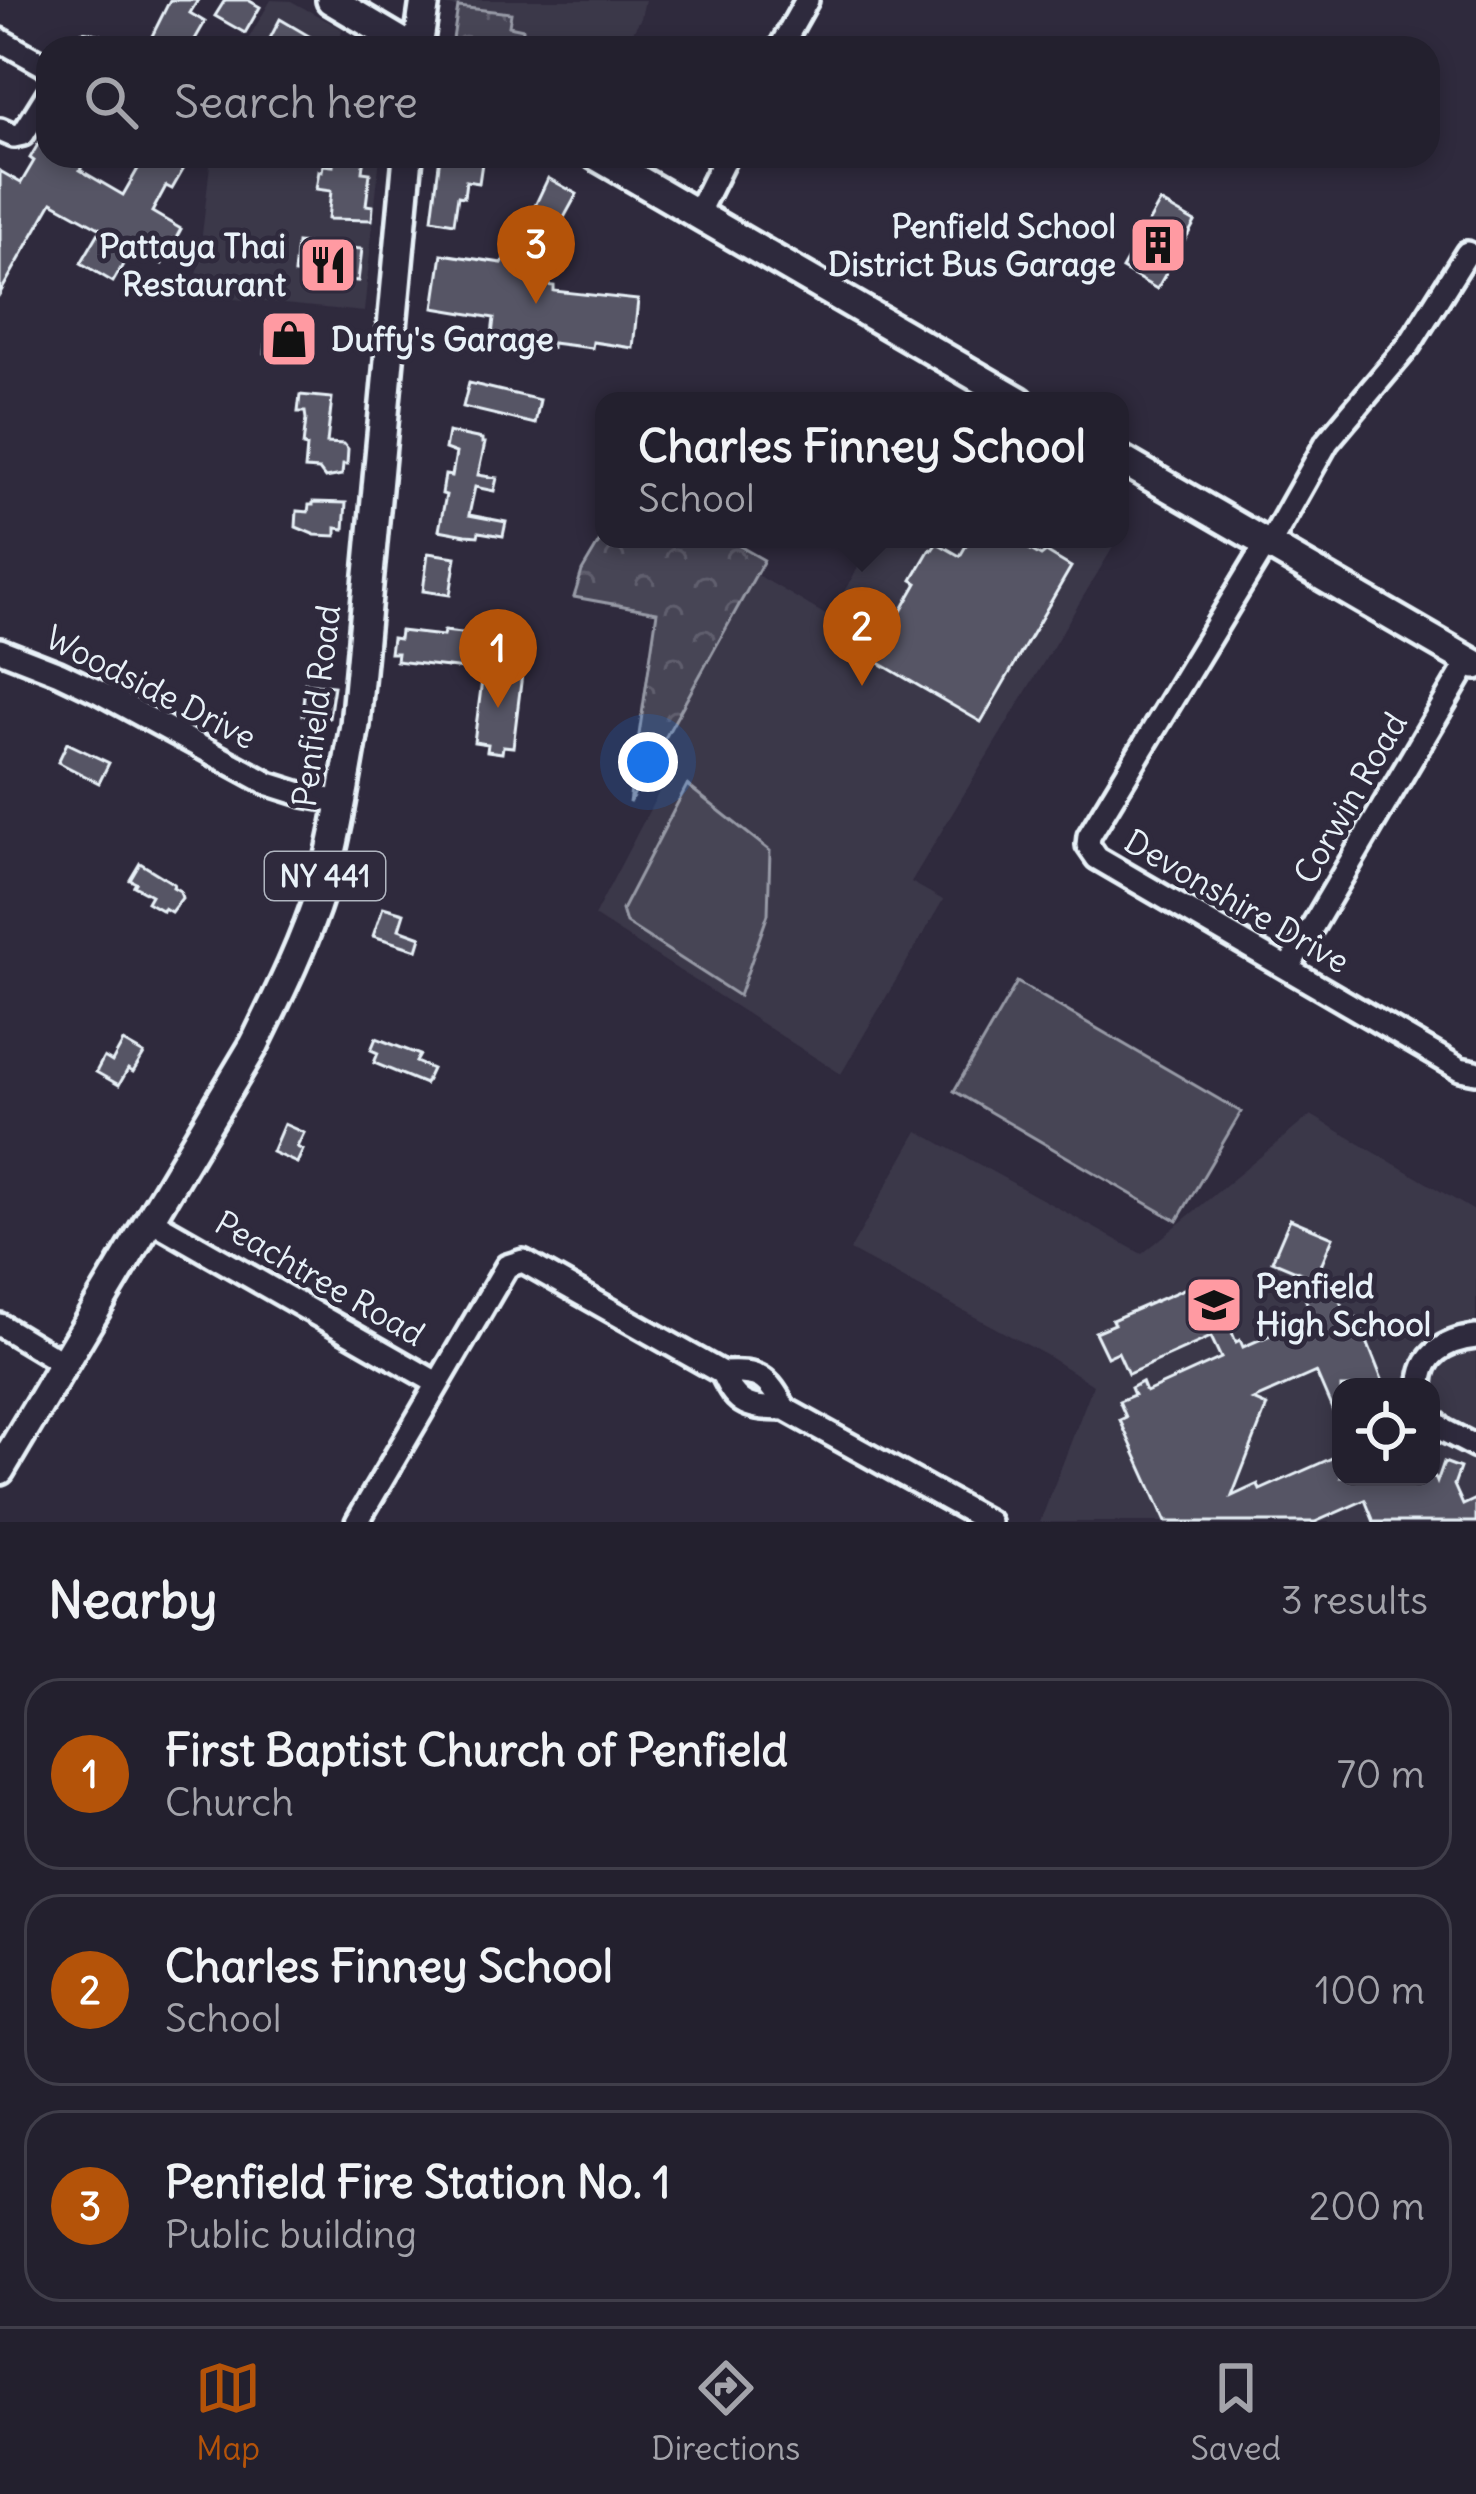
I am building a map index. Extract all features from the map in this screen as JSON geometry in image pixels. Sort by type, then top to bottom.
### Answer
[{"type":"main road","points":[[331,0],[394,36]]},
{"type":"main road","points":[[418,36],[425,0]]},
{"type":"main road","name":"Penfield Road","points":[[0,1470],[254,1045],[286,982],[320,894],[355,725],[407,168]]},
{"type":"main road","points":[[618,168],[1004,392]]},
{"type":"main road","points":[[1129,464],[1473,663]]},
{"type":"street","points":[[787,36],[807,0]]},
{"type":"street","points":[[0,40],[36,60]]},
{"type":"street","points":[[0,130],[22,134],[36,113]]},
{"type":"street","points":[[697,214],[720,168]]},
{"type":"street","points":[[1268,544],[1327,442],[1409,345],[1467,253]]},
{"type":"street","name":"Devonshire Drive","points":[[1268,544],[1089,836],[1088,845],[1097,858],[1460,1069],[1476,1072]]},
{"type":"street","name":"Woodside Drive","points":[[0,650],[79,682],[269,784],[341,802]]},
{"type":"street","name":"Corwin Road","points":[[1288,968],[1473,663]]},
{"type":"street","name":"Peachtree Road","points":[[151,1220],[437,1383],[507,1266],[523,1261],[722,1372],[732,1396],[754,1408],[785,1409],[989,1522]]},
{"type":"street","points":[[0,1324],[63,1364]]},
{"type":"street","points":[[1420,1378],[1427,1361],[1440,1348],[1476,1337]]},
{"type":"street","points":[[365,1519],[437,1383]]},
{"type":"street","points":[[1440,1427],[1476,1447]]},
{"type":"shaded area","points":[[271,0],[291,1],[342,29],[341,36],[250,36]]},
{"type":"shaded area","points":[[449,0],[645,0],[630,36],[517,36],[509,26],[510,13],[447,6]]},
{"type":"shaded area","points":[[210,168],[379,168],[364,312],[195,295]]},
{"type":"shaded area","points":[[870,548],[1113,548],[911,882],[943,900],[841,1074],[594,916],[659,792],[657,753],[756,574],[829,617]]},
{"type":"shaded area","name":"Penfield High School","points":[[1311,1115],[1476,1212],[1476,1522],[1040,1522],[1093,1385],[850,1250],[918,1131],[1142,1254]]},
{"type":"green space","points":[[458,7],[511,13],[509,26],[523,29],[522,36],[453,36]]},
{"type":"green space","points":[[596,548],[743,548],[764,560],[629,803],[657,612],[574,597]]},
{"type":"green space","points":[[687,785],[770,851],[768,914],[739,996],[626,923],[622,910]]},
{"type":"green space","points":[[1017,982],[1241,1112],[1177,1221],[954,1091]]},
{"type":"building","points":[[170,0],[198,0],[190,13],[205,22],[197,36],[152,36]]},
{"type":"building","points":[[225,0],[248,0],[260,7],[245,33],[215,16]]},
{"type":"building","points":[[280,19],[309,36],[271,36]]},
{"type":"building","points":[[36,148],[36,168],[81,168],[123,195],[138,168],[184,168],[172,189],[166,186],[152,212],[181,229],[162,264],[133,247],[113,282],[81,263],[101,229],[52,202],[0,293],[0,171],[21,183],[34,161],[30,158]]},
{"type":"building","points":[[323,168],[362,168],[362,172],[370,173],[366,205],[373,206],[372,220],[328,219],[331,191],[316,189]]},
{"type":"building","points":[[438,168],[481,168],[479,183],[466,181],[464,197],[458,196],[454,223],[432,219]]},
{"type":"building","points":[[548,178],[577,194],[528,283],[554,286],[554,291],[638,300],[633,348],[593,342],[592,348],[538,346],[538,342],[492,335],[494,318],[434,308],[442,254],[502,263]]},
{"type":"building","name":"Penfield School District Bus Garage","points":[[1160,202],[1195,222],[1157,289],[1122,269]]},
{"type":"building","name":"Pattaya Thai Restaurant","points":[[297,243],[362,249],[358,281],[294,274]]},
{"type":"building","name":"Duffy's Garage","points":[[268,321],[314,325],[311,357],[265,353]]},
{"type":"building","points":[[469,383],[540,400],[535,424],[463,407]]},
{"type":"building","points":[[300,395],[332,398],[327,443],[344,444],[348,449],[342,475],[325,478],[319,470],[305,469],[306,419],[305,412],[298,412]]},
{"type":"building","points":[[448,432],[485,443],[478,475],[497,478],[494,491],[475,487],[469,515],[506,522],[503,536],[439,530],[445,475],[452,476],[456,453],[445,449]]},
{"type":"building","points":[[313,502],[346,503],[344,529],[336,528],[336,536],[315,535],[296,527],[297,511],[308,512]]},
{"type":"building","points":[[946,548],[960,556],[965,548],[1027,548],[1041,556],[1046,552],[1071,567],[981,722],[862,653],[883,615],[895,622],[930,549]]},
{"type":"building","points":[[428,553],[456,557],[450,595],[423,591]]},
{"type":"building","points":[[400,631],[487,636],[482,671],[396,661],[397,653],[390,653],[392,638],[399,639]]},
{"type":"building","points":[[484,665],[522,674],[513,747],[503,746],[502,753],[487,751],[488,744],[474,742]]},
{"type":"building","points":[[305,683],[334,686],[329,718],[302,715]]},
{"type":"building","points":[[67,743],[109,763],[99,783],[58,762]]},
{"type":"building","points":[[140,863],[180,891],[182,898],[171,912],[147,902],[151,895],[130,880]]},
{"type":"building","points":[[383,907],[404,913],[399,929],[421,937],[417,950],[373,936]]},
{"type":"building","points":[[376,1038],[420,1055],[416,1062],[432,1069],[425,1084],[374,1063],[378,1053],[371,1050]]},
{"type":"building","points":[[123,1042],[144,1054],[119,1085],[96,1072],[104,1057],[112,1062]]},
{"type":"building","points":[[284,1124],[304,1133],[297,1147],[303,1150],[297,1163],[272,1152]]},
{"type":"building","points":[[1290,1219],[1333,1237],[1315,1279],[1272,1261]]},
{"type":"building","name":"Penfield High School","points":[[1330,1280],[1346,1314],[1358,1319],[1381,1378],[1332,1378],[1332,1409],[1316,1372],[1253,1400],[1267,1406],[1232,1496],[1258,1484],[1260,1490],[1332,1458],[1332,1486],[1440,1486],[1444,1462],[1460,1468],[1454,1485],[1463,1505],[1476,1499],[1476,1522],[1374,1522],[1365,1500],[1315,1522],[1166,1522],[1120,1420],[1126,1417],[1119,1401],[1134,1395],[1131,1388],[1142,1382],[1146,1392],[1221,1358],[1211,1337],[1128,1374],[1118,1352],[1107,1357],[1095,1332],[1195,1284],[1196,1288],[1216,1283],[1225,1304],[1221,1307],[1236,1342],[1240,1340],[1243,1347],[1312,1317],[1303,1292]]},
{"type":"place","name":"Penfield School District Bus Garage","points":[[1158,245]]},
{"type":"place","name":"Pattaya Thai Restaurant","points":[[328,265]]},
{"type":"place","name":"Penfield Fire Station No. 1","points":[[536,304]]},
{"type":"place","name":"Duffy's Garage","points":[[289,339]]},
{"type":"place","name":"Charles Finney School","points":[[862,686]]},
{"type":"place","name":"First Baptist Church of Penfield","points":[[498,708]]},
{"type":"place","name":"Penfield High School","points":[[1214,1305]]}]
